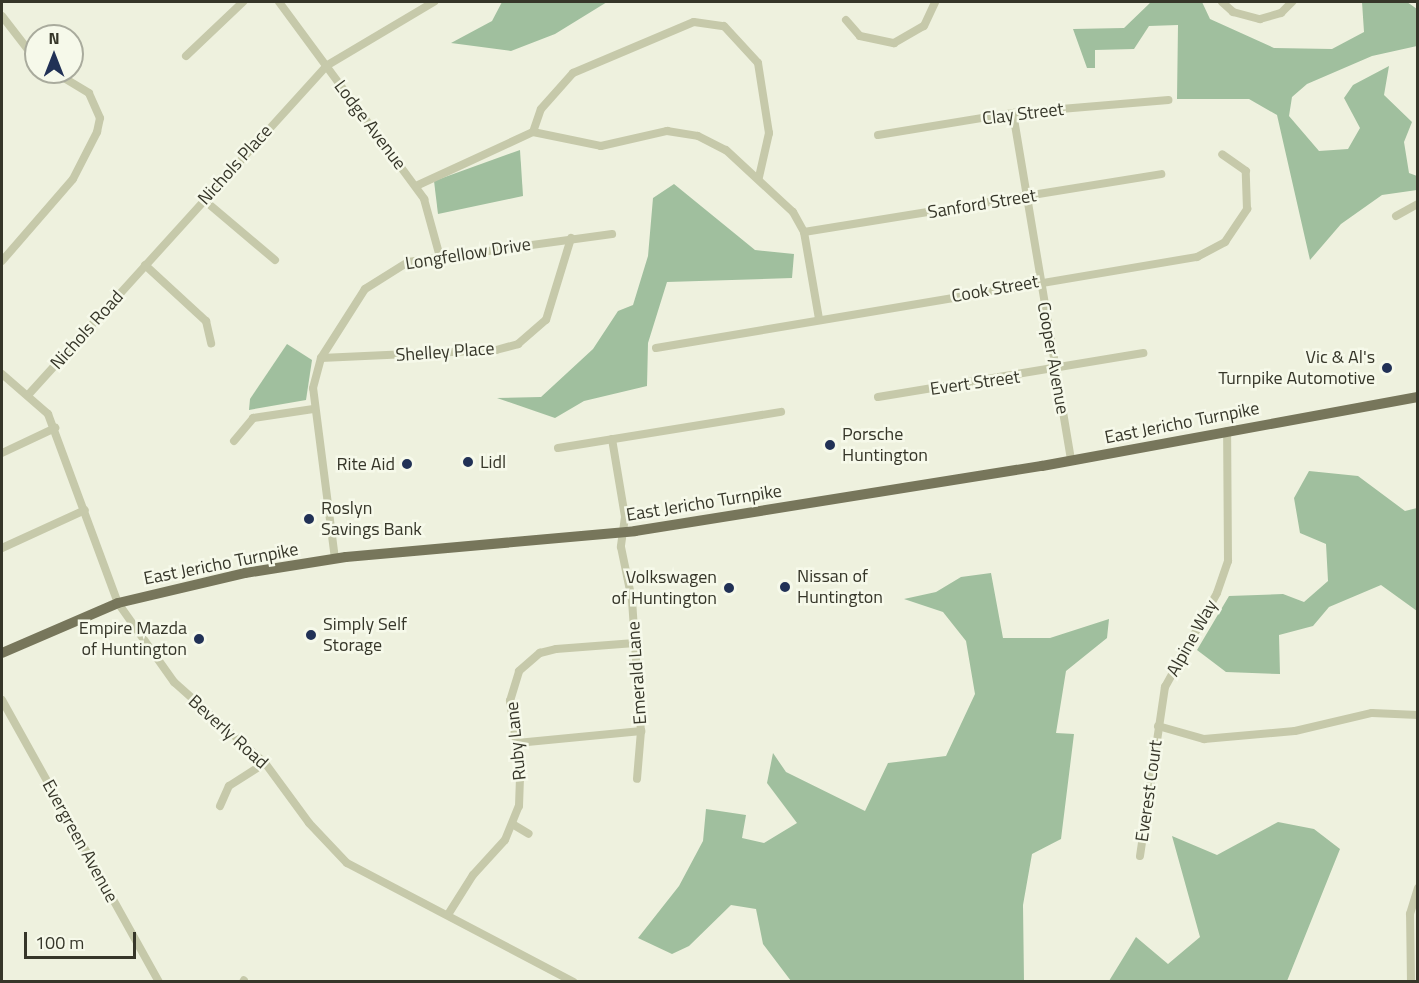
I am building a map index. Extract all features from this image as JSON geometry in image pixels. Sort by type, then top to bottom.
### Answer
[{"type":"main road","name":"East Jericho Turnpike","points":[[2,653],[118,603],[203,581],[335,559],[623,532],[1071,461],[1418,397]]},
{"type":"street","points":[[186,56],[243,2]]},
{"type":"street","name":"Nichols Place","points":[[145,266],[326,66],[434,2]]},
{"type":"street","points":[[846,20],[860,36],[894,43],[924,26],[935,2]]},
{"type":"street","points":[[1222,2],[1233,12],[1260,19],[1281,13],[1292,2]]},
{"type":"street","name":"Lodge Avenue","points":[[283,3],[326,66],[416,186],[432,213],[440,257]]},
{"type":"street","points":[[2,16],[24,44]]},
{"type":"street","points":[[532,132],[541,110],[573,73],[678,26],[708,22],[724,26],[743,41],[766,84],[769,133],[759,177]]},
{"type":"street","points":[[2,261],[73,179],[97,132],[100,118],[89,93],[74,84]]},
{"type":"street","name":"Clay Street","points":[[878,135],[1012,113],[1168,100]]},
{"type":"street","name":"Cooper Avenue","points":[[1012,113],[1071,461]]},
{"type":"street","points":[[416,186],[532,132],[601,146],[682,132],[712,141],[759,177],[793,212],[804,232],[819,319]]},
{"type":"street","name":"Cook Street","points":[[656,348],[1040,281],[1197,257],[1225,242],[1247,209],[1250,190],[1246,171],[1222,154]]},
{"type":"street","name":"Sanford Street","points":[[804,232],[1161,174]]},
{"type":"street","points":[[204,200],[275,260]]},
{"type":"street","points":[[1396,216],[1418,204]]},
{"type":"street","name":"Longfellow Drive","points":[[335,559],[313,409],[321,358],[375,279],[394,266],[440,257],[612,234]]},
{"type":"street","name":"Shelley Place","points":[[321,358],[496,350],[518,344],[546,320],[571,238]]},
{"type":"street","points":[[145,266],[206,321],[211,342]]},
{"type":"street","name":"Nichols Road","points":[[29,394],[145,266]]},
{"type":"street","name":"Evert Street","points":[[878,397],[1056,370],[1143,353]]},
{"type":"street","name":"Beverly Road","points":[[2,374],[29,394],[55,428],[118,603],[168,676],[265,763],[321,838],[347,862],[449,913],[574,981]]},
{"type":"street","points":[[234,441],[254,418],[313,409]]},
{"type":"street","points":[[558,448],[781,412]]},
{"type":"street","points":[[2,453],[55,428]]},
{"type":"street","name":"Alpine Way","points":[[1158,726],[1165,687],[1217,593],[1228,561],[1227,431]]},
{"type":"street","name":"Emerald Lane","points":[[612,439],[635,644],[641,731],[637,779]]},
{"type":"street","points":[[2,548],[85,510]]},
{"type":"street","name":"Ruby Lane","points":[[449,913],[514,825],[521,788],[512,686],[528,661],[556,649],[635,644]]},
{"type":"street","name":"Evergreen Avenue","points":[[2,700],[159,981]]},
{"type":"street","points":[[1158,726],[1204,739],[1295,731],[1372,713],[1418,716]]},
{"type":"street","name":"Everest Court","points":[[1140,856],[1158,726]]},
{"type":"street","points":[[518,743],[641,731]]},
{"type":"street","points":[[220,806],[229,786],[265,763]]},
{"type":"street","points":[[514,825],[529,834]]},
{"type":"street","points":[[1411,981],[1409,920],[1418,888]]},
{"type":"green space","points":[[502,2],[607,2],[555,34],[511,51],[451,43],[492,21]]},
{"type":"green space","points":[[1151,2],[1202,2],[1210,19],[1274,48],[1332,49],[1364,32],[1362,2],[1407,2],[1417,9],[1417,46],[1372,56],[1307,84],[1292,97],[1289,116],[1319,151],[1348,149],[1360,128],[1344,98],[1353,85],[1389,66],[1384,95],[1412,122],[1404,142],[1409,173],[1417,176],[1417,190],[1382,195],[1341,224],[1310,260],[1277,115],[1249,99],[1177,99],[1178,25],[1149,26],[1134,49],[1095,50],[1095,68],[1087,68],[1073,29],[1124,28]]},
{"type":"green space","points":[[520,150],[523,196],[438,214],[434,181]]},
{"type":"green space","points":[[674,184],[755,250],[794,254],[792,278],[667,282],[648,343],[647,386],[584,401],[555,418],[497,398],[541,397],[593,349],[618,311],[633,305],[648,256],[653,198]]},
{"type":"green space","points":[[287,344],[312,360],[306,400],[249,410],[250,399]]},
{"type":"green space","points":[[1309,471],[1358,476],[1405,511],[1417,508],[1417,611],[1381,585],[1329,607],[1313,626],[1279,635],[1280,674],[1226,672],[1197,650],[1229,596],[1283,594],[1304,602],[1328,581],[1326,544],[1300,533],[1294,498]]},
{"type":"green space","points":[[991,573],[1003,638],[1050,638],[1109,619],[1107,638],[1066,671],[1056,733],[1074,734],[1061,839],[1032,854],[1023,905],[1024,981],[791,981],[763,944],[756,909],[731,905],[689,946],[672,954],[638,938],[679,886],[703,841],[706,809],[746,815],[742,838],[764,843],[797,823],[767,783],[773,753],[786,772],[865,811],[888,763],[946,756],[975,694],[966,641],[943,612],[904,599],[936,592],[961,577]]},
{"type":"green space","points":[[1278,822],[1314,829],[1340,849],[1287,981],[1109,981],[1136,937],[1168,964],[1200,937],[1172,836],[1217,855]]},
{"type":"place","name":"Vic & Al's Turnpike Automotive","points":[[1387,368]]},
{"type":"place","name":"Porsche Huntington","points":[[830,445]]},
{"type":"place","name":"Lidl","points":[[468,462]]},
{"type":"place","name":"Rite Aid","points":[[407,464]]},
{"type":"place","name":"Roslyn Savings Bank","points":[[309,519]]},
{"type":"place","name":"Nissan of Huntington","points":[[785,587]]},
{"type":"place","name":"Volkswagen of Huntington","points":[[729,588]]},
{"type":"place","name":"Simply Self Storage","points":[[311,635]]},
{"type":"place","name":"Empire Mazda of Huntington","points":[[199,639]]}]
